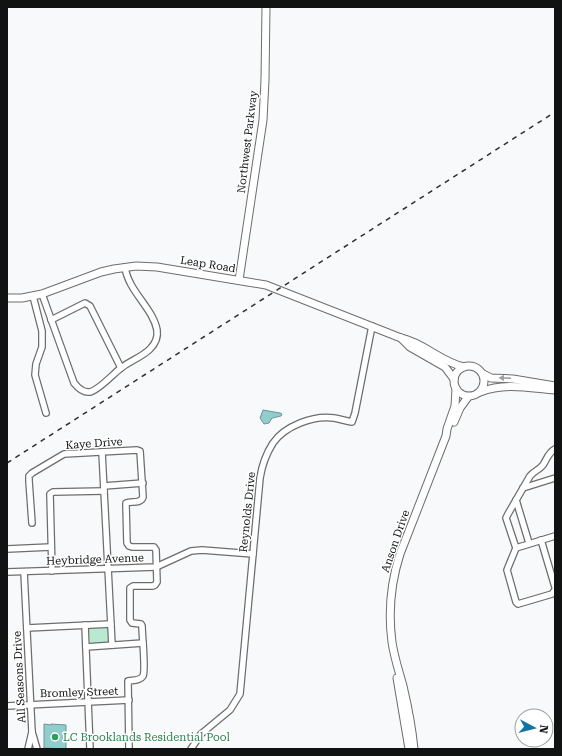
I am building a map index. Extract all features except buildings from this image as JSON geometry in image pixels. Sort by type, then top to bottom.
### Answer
[{"type":"street","name":"Northwest Parkway","points":[[239,280],[263,120],[266,80],[266,7]]},
{"type":"street","name":"Leap Road","points":[[7,298],[42,294],[101,272],[125,267],[157,267],[266,284],[411,341],[451,364],[464,367]]},
{"type":"street","points":[[42,294],[74,383],[80,389],[88,392],[95,390],[121,368],[149,350],[156,341],[157,330],[153,319],[126,277],[125,267]]},
{"type":"street","points":[[33,296],[42,330],[42,347],[36,364],[35,375],[46,413]]},
{"type":"street","points":[[51,320],[86,303],[90,306],[121,368]]},
{"type":"street","name":"Reynolds Drive","points":[[191,749],[201,734],[230,710],[240,694],[260,478],[265,457],[276,439],[284,432],[302,422],[312,419],[329,418],[352,422],[372,326]]},
{"type":"street","name":"Leap Road","points":[[401,338],[410,347],[445,367],[454,380]]},
{"type":"street","points":[[555,386],[513,379],[491,378],[483,374],[475,367],[464,367],[457,372],[454,380],[456,389],[461,394],[468,397],[477,395],[488,389],[507,386],[555,390]]},
{"type":"street","points":[[480,392],[484,384],[483,374]]},
{"type":"street","name":"Anson Drive","points":[[409,749],[392,640],[390,619],[391,595],[395,572],[408,533],[446,436],[455,406],[456,389]]},
{"type":"street","name":"Anson Drive","points":[[446,436],[450,432],[460,408],[468,397]]},
{"type":"street","points":[[555,450],[550,452],[542,466],[533,472],[506,518],[516,548],[507,570],[516,602],[518,604],[522,604],[552,594],[555,590]]},
{"type":"street","name":"Kaye Drive","points":[[32,523],[29,476],[64,454],[140,451],[143,483]]},
{"type":"street","points":[[102,452],[112,645]]},
{"type":"street","points":[[523,488],[555,478]]},
{"type":"street","points":[[52,570],[50,494],[54,492],[143,483],[142,500],[140,502],[126,503],[127,543],[132,547],[154,546],[156,550],[157,582],[156,585],[133,586],[130,588],[130,620],[132,623],[141,624],[144,676],[140,680],[128,681],[129,749]]},
{"type":"street","points":[[516,500],[529,543]]},
{"type":"street","points":[[516,548],[555,536]]},
{"type":"street","points":[[541,540],[555,586]]},
{"type":"street","points":[[7,549],[51,547]]},
{"type":"street","name":"Heybridge Avenue","points":[[7,572],[156,567],[191,551],[202,550],[252,554]]},
{"type":"street","name":"All Seasons Drive","points":[[24,572],[32,732],[28,749]]},
{"type":"street","points":[[27,628],[111,624]]},
{"type":"street","points":[[85,625],[90,749]]},
{"type":"street","points":[[86,647],[143,643]]},
{"type":"street","name":"Anson Drive","points":[[395,658],[403,685],[414,749]]},
{"type":"street","name":"Bromley Street","points":[[7,706],[129,700]]},
{"type":"street","name":"All Seasons Drive","points":[[32,732],[38,749]]},
{"type":"green space","points":[[106,626],[109,629],[110,636],[107,643],[92,644],[90,642],[90,628]]},
{"type":"water","points":[[263,410],[282,414],[281,416],[272,418],[269,423],[264,424],[260,418]]},
{"type":"water","name":"LC Brooklands Residential Pool","points":[[44,724],[66,725],[66,749],[44,748]]},
{"type":"railway","points":[[7,463],[555,112]]},
{"type":"place","name":"LC Brooklands Residential Pool","points":[[55,737]]}]
